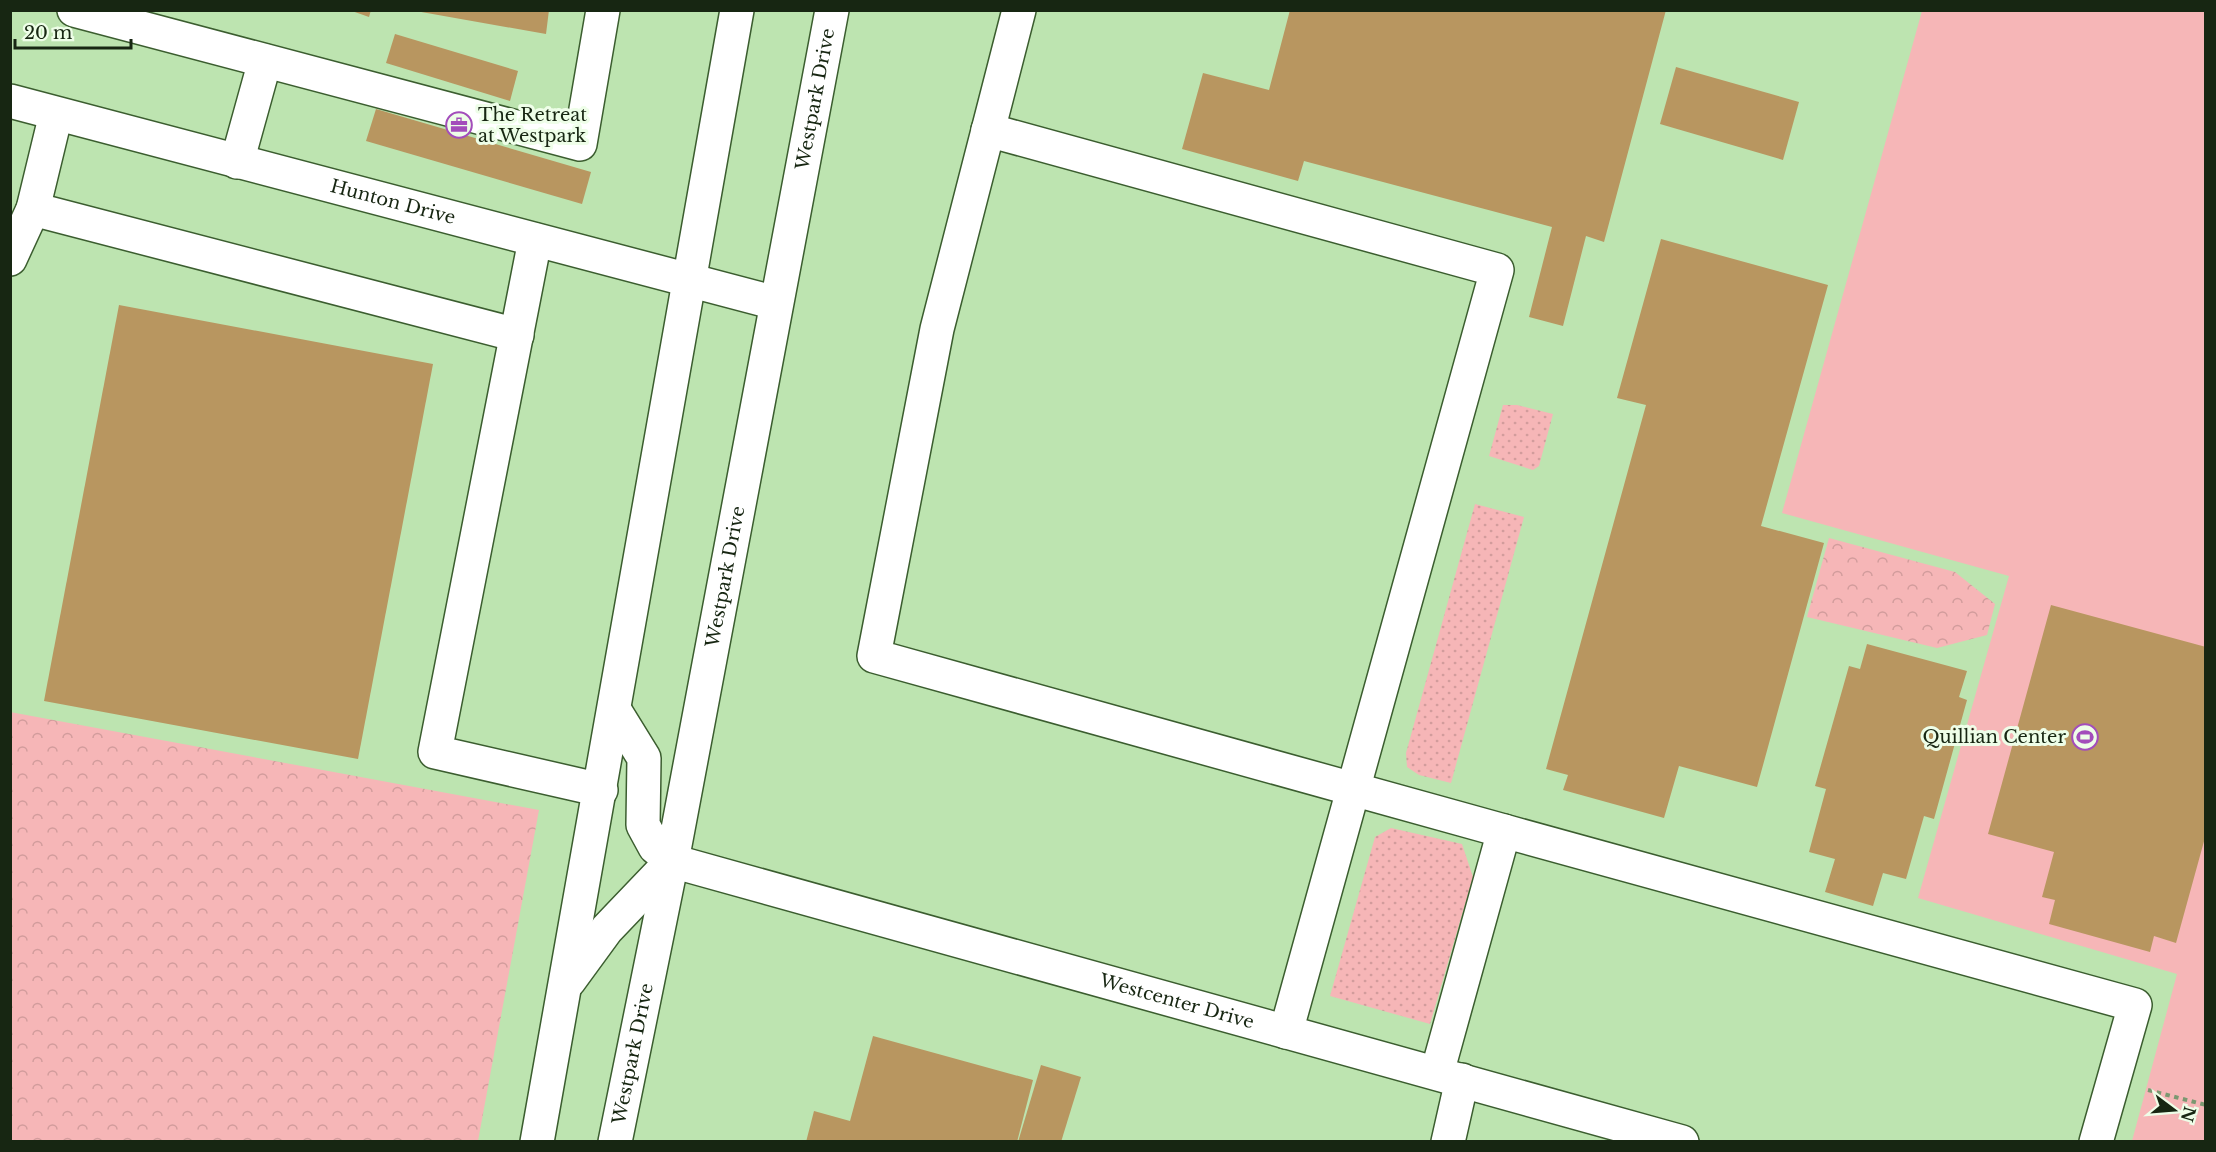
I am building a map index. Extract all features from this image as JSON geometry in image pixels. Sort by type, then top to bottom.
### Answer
[{"type":"main road","points":[[74,10],[580,144],[603,10]]},
{"type":"main road","points":[[537,1142],[615,711],[737,10]]},
{"type":"main road","name":"Westpark Drive","points":[[615,1142],[672,861],[832,10]]},
{"type":"main road","points":[[1018,10],[937,330],[874,656],[1352,791],[2135,1005],[2096,1142]]},
{"type":"main road","points":[[237,162],[265,61]]},
{"type":"main road","name":"Hunton Drive","points":[[10,101],[776,303]]},
{"type":"main road","points":[[10,259],[33,209],[56,114]]},
{"type":"main road","points":[[988,130],[1497,270],[1286,1032]]},
{"type":"main road","points":[[33,209],[517,335]]},
{"type":"main road","points":[[535,240],[435,752],[600,790]]},
{"type":"main road","points":[[565,987],[607,928],[672,861],[655,847],[643,825],[644,758],[615,711]]},
{"type":"main road","points":[[1448,1142],[1449,1077],[1504,831]]},
{"type":"main road","name":"Westcenter Drive","points":[[672,861],[1682,1142]]},
{"type":"path","points":[[2113,1081],[2205,1105]]},
{"type":"green space","name":"Quillian Center","points":[[1922,11],[2205,11],[2205,1141],[2132,1141],[2177,974],[1918,898],[2009,576],[1782,513]]},
{"type":"green space","points":[[1503,405],[1517,405],[1553,414],[1539,466],[1533,470],[1489,456]]},
{"type":"green space","points":[[1475,504],[1524,517],[1451,783],[1419,775],[1407,767],[1406,753]]},
{"type":"green space","points":[[1829,538],[1955,572],[1995,604],[1987,635],[1937,648],[1807,617]]},
{"type":"green space","points":[[10,712],[539,810],[478,1141],[11,1141]]},
{"type":"green space","points":[[1391,828],[1462,844],[1473,877],[1430,1024],[1330,996],[1375,837]]},
{"type":"building","points":[[349,10],[371,10],[369,17]]},
{"type":"building","points":[[410,10],[549,10],[546,34]]},
{"type":"building","points":[[1290,10],[1666,10],[1604,242],[1586,236],[1563,326],[1529,317],[1552,227],[1304,161],[1298,181],[1182,149],[1203,73],[1269,90]]},
{"type":"building","points":[[395,34],[518,71],[510,101],[386,63]]},
{"type":"building","points":[[1676,67],[1799,102],[1783,160],[1660,124]]},
{"type":"building","points":[[376,109],[591,172],[582,204],[366,141]]},
{"type":"building","points":[[1661,239],[1828,285],[1761,526],[1824,543],[1757,787],[1679,766],[1664,818],[1563,790],[1568,775],[1546,769],[1646,405],[1617,398]]},
{"type":"building","points":[[119,305],[433,364],[358,759],[44,701]]},
{"type":"building","points":[[2051,605],[2206,647],[2206,834],[2176,943],[2154,936],[2150,952],[2049,924],[2055,900],[2042,897],[2054,852],[1988,834]]},
{"type":"building","points":[[1867,644],[1967,671],[1959,697],[1967,700],[1934,819],[1924,816],[1906,879],[1883,873],[1873,906],[1825,892],[1835,859],[1809,852],[1826,789],[1815,786],[1849,666],[1860,669]]},
{"type":"building","points":[[873,1036],[1033,1080],[1017,1142],[806,1142],[814,1111],[850,1121]]},
{"type":"building","points":[[1041,1065],[1081,1077],[1061,1142],[1018,1142]]},
{"type":"place","name":"The Retreat at Westpark","points":[[459,125]]},
{"type":"place","name":"Quillian Center","points":[[2085,737]]}]
